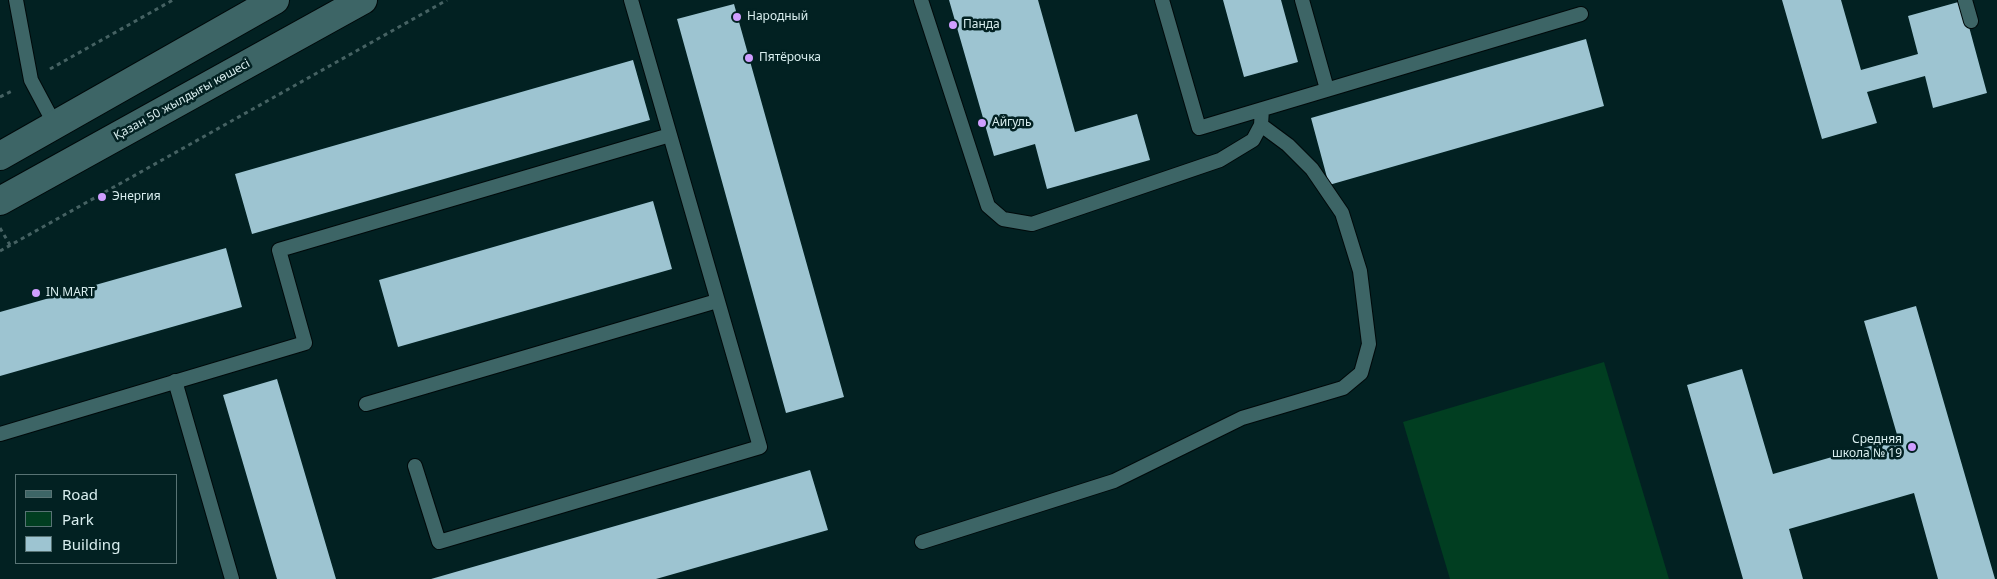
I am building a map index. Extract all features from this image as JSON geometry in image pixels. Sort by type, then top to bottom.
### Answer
[{"type":"street","points":[[0,156],[276,0]]},
{"type":"street","name":"Қазан 50 жылдығы көшесі","points":[[0,201],[363,0]]},
{"type":"lane","points":[[16,0],[31,80],[55,125]]},
{"type":"lane","points":[[415,466],[439,542],[760,447],[631,0]]},
{"type":"lane","points":[[921,0],[988,206],[1003,219],[1032,224],[1220,160],[1252,140],[1261,125],[1262,108]]},
{"type":"lane","points":[[1162,0],[1199,128],[1581,14]]},
{"type":"lane","points":[[1302,0],[1327,89]]},
{"type":"lane","points":[[1965,0],[1971,21]]},
{"type":"lane","points":[[922,542],[1114,481],[1242,418],[1343,388],[1361,372],[1369,344],[1360,271],[1342,213],[1312,170],[1288,145],[1261,125]]},
{"type":"lane","points":[[0,434],[305,343],[280,250],[670,135]]},
{"type":"lane","points":[[366,404],[717,301]]},
{"type":"lane","points":[[175,381],[232,579]]},
{"type":"path","points":[[0,97],[173,0]]},
{"type":"path","points":[[0,251],[448,0]]},
{"type":"path","points":[[0,228],[10,245]]},
{"type":"green space","points":[[1604,362],[1669,579],[1450,579],[1403,422]]},
{"type":"building","points":[[949,0],[1038,0],[1075,132],[1137,114],[1150,160],[1047,189],[1035,144],[994,156]]},
{"type":"building","points":[[1223,0],[1281,0],[1298,62],[1244,77]]},
{"type":"building","points":[[1782,0],[1841,0],[1861,70],[1918,54],[1908,16],[1962,1],[1987,93],[1933,108],[1925,76],[1867,92],[1877,123],[1822,139]]},
{"type":"building","points":[[734,4],[844,397],[786,413],[677,19]]},
{"type":"building","points":[[1586,39],[1604,106],[1329,185],[1311,118]]},
{"type":"building","points":[[633,60],[650,120],[252,234],[235,174]]},
{"type":"building","points":[[653,201],[672,269],[398,347],[379,280]]},
{"type":"building","points":[[226,248],[242,307],[0,376],[0,312]]},
{"type":"building","name":"Средняя школа № 19","points":[[1916,306],[1995,579],[1938,579],[1914,493],[1789,529],[1803,579],[1743,579],[1687,385],[1742,369],[1773,474],[1898,438],[1864,321]]},
{"type":"building","points":[[277,379],[336,579],[277,579],[223,395]]},
{"type":"building","points":[[810,470],[828,530],[656,579],[431,579]]},
{"type":"place","name":"Народный","points":[[737,17]]},
{"type":"place","name":"Панда","points":[[953,25]]},
{"type":"place","name":"Пятёрочка","points":[[749,58]]},
{"type":"place","name":"Айгуль","points":[[982,123]]},
{"type":"place","name":"Энергия","points":[[102,197]]},
{"type":"place","name":"IN MART","points":[[36,293]]},
{"type":"place","name":"Средняя школа № 19","points":[[1912,447]]}]
